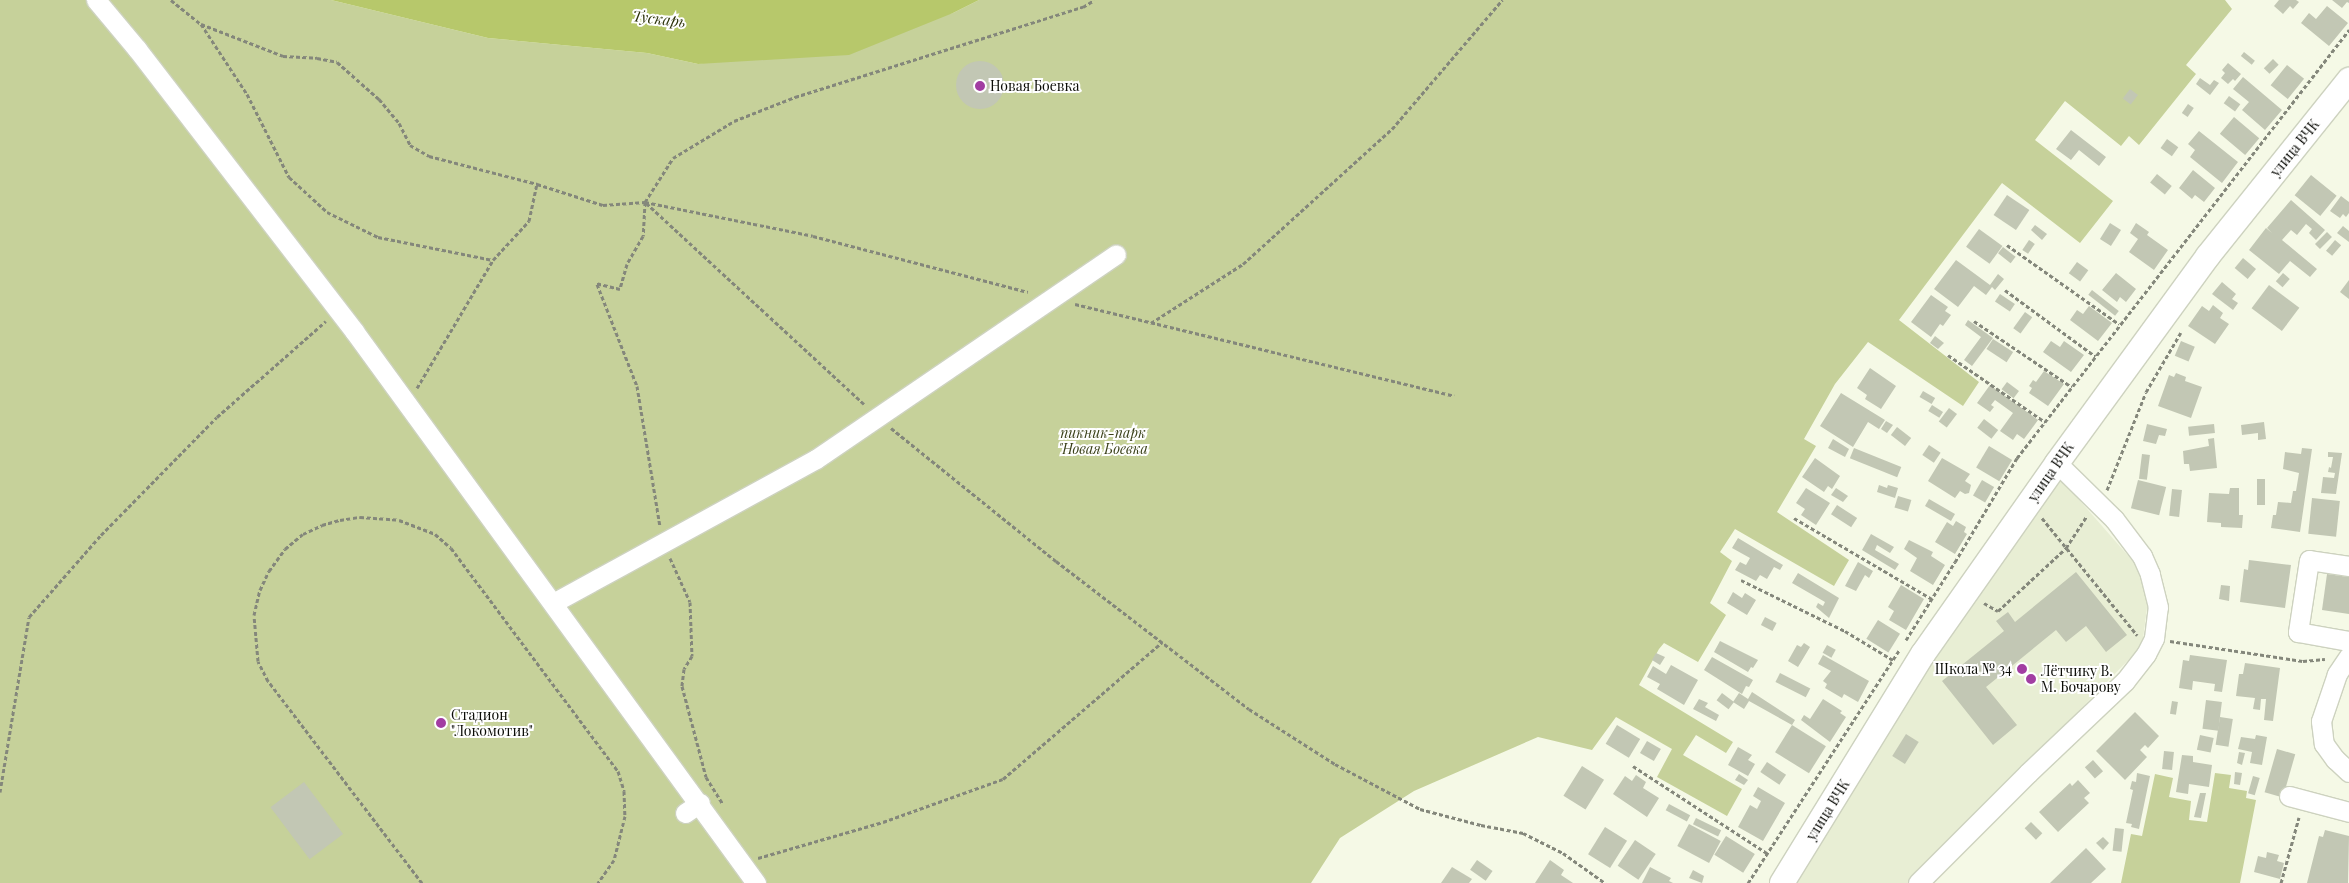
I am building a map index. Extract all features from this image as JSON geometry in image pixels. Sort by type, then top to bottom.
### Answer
[{"type":"main road","name":"улица ВЧК","points":[[1782,883],[1923,654],[2057,463],[2208,256],[2349,80]]},
{"type":"lane","points":[[96,0],[137,49],[338,311],[553,603],[693,808],[756,883]]},
{"type":"lane","points":[[553,603],[816,459],[1116,254]]},
{"type":"lane","points":[[1918,883],[2028,773],[2125,681],[2146,654],[2154,638],[2158,620],[2157,602],[2150,574],[2142,556],[2114,519],[2057,463]]},
{"type":"lane","points":[[2349,566],[2309,560],[2298,632],[2349,651],[2337,674],[2321,720],[2324,744],[2335,759],[2349,772]]},
{"type":"lane","points":[[2296,798],[2349,812]]},
{"type":"path","points":[[171,0],[201,24],[283,56],[316,58],[337,62],[378,99],[399,122],[410,145],[428,156],[537,184],[603,205],[645,202],[878,417],[1056,561],[1249,708],[1335,764],[1420,809],[1481,825],[1523,833],[1564,853],[1605,883]]},
{"type":"path","points":[[726,808],[706,776],[682,686],[684,669],[692,656],[690,602],[663,543],[637,386],[596,283],[620,289],[627,264],[644,236],[645,202],[674,158],[734,121],[796,97],[1083,7],[1094,0]]},
{"type":"path","points":[[1151,324],[1244,264],[1385,135],[1502,0]]},
{"type":"path","points":[[201,24],[247,94],[289,177],[327,212],[378,237],[493,260]]},
{"type":"path","points":[[407,405],[493,260],[529,221],[537,184]]},
{"type":"path","points":[[2007,245],[2119,324]]},
{"type":"path","points":[[2005,290],[2095,356]]},
{"type":"path","points":[[0,792],[29,617],[102,534],[217,417],[338,311]]},
{"type":"path","points":[[1974,321],[2072,387]]},
{"type":"path","points":[[1948,355],[2045,422]]},
{"type":"path","points":[[2040,515],[2134,634],[2304,661],[2349,651]]},
{"type":"path","points":[[422,883],[268,681],[258,661],[254,615],[260,590],[269,572],[285,550],[303,534],[322,525],[340,520],[360,518],[399,520],[435,534],[451,548],[618,771],[624,791],[625,816],[614,860],[598,883]]},
{"type":"path","points":[[1794,518],[1932,599]]},
{"type":"path","points":[[1741,580],[1845,631],[1893,660]]},
{"type":"path","points":[[741,863],[884,822],[1003,779],[1162,642]]},
{"type":"path","points":[[1633,766],[1767,853]]},
{"type":"path","points":[[2281,883],[2296,798]]},
{"type":"shaded area","name":"Школа № 34","points":[[2060,478],[2138,567],[2148,600],[2142,646],[1911,883],[1789,883],[1879,736]]},
{"type":"green space","name":"пикник-парк \"Новая Боевка","points":[[0,0],[331,0],[488,38],[647,53],[698,64],[953,13],[979,0],[2225,0],[2232,9],[2186,65],[2196,74],[2139,145],[2129,136],[2121,146],[2065,101],[2035,140],[2113,201],[2080,243],[2002,183],[1899,320],[1979,382],[1963,406],[1868,342],[1835,384],[1804,439],[1816,446],[1777,512],[1849,560],[1834,586],[1735,529],[1720,552],[1732,561],[1710,603],[1726,615],[1698,662],[1664,643],[1659,649],[1639,685],[1733,742],[1726,753],[1696,735],[1683,755],[1742,789],[1727,816],[1657,777],[1672,749],[1616,717],[1592,750],[1538,737],[1414,791],[1340,838],[1311,883],[0,883]]},
{"type":"green space","points":[[2215,773],[2231,775],[2229,788],[2247,791],[2246,798],[2256,800],[2240,883],[2121,883],[2131,834],[2142,836],[2155,774],[2173,778],[2169,797],[2191,801],[2189,820],[2207,822]]},
{"type":"water","name":"Тускарь","points":[[331,0],[979,0],[953,13],[849,55],[698,64],[647,53],[488,38]]},
{"type":"building","points":[[2279,0],[2296,0],[2299,2],[2293,9],[2290,6],[2283,14],[2274,6]]},
{"type":"building","points":[[2332,0],[2349,0],[2349,3],[2347,2],[2342,8]]},
{"type":"building","points":[[2327,6],[2348,23],[2329,46],[2301,23],[2309,13],[2316,19]]},
{"type":"building","points":[[2244,52],[2255,61],[2252,65],[2241,56]]},
{"type":"building","points":[[2273,59],[2279,65],[2269,74],[2264,68]]},
{"type":"building","name":"Новая Боевка","points":[[975,61],[985,61],[994,65],[1000,71],[1004,85],[1000,99],[994,105],[985,109],[975,109],[966,105],[960,99],[956,90],[956,80],[960,71],[966,65]]},
{"type":"building","points":[[2228,63],[2241,74],[2235,81],[2233,79],[2228,84],[2221,78],[2225,73],[2222,70]]},
{"type":"building","points":[[2287,65],[2304,79],[2288,99],[2271,85]]},
{"type":"building","points":[[2243,77],[2282,110],[2265,130],[2242,110],[2249,102],[2233,89]]},
{"type":"building","points":[[2200,78],[2210,85],[2214,80],[2219,83],[2210,95],[2196,84]]},
{"type":"building","points":[[2130,89],[2138,95],[2131,105],[2123,99]]},
{"type":"building","points":[[2229,96],[2240,104],[2235,112],[2224,103]]},
{"type":"building","points":[[2188,104],[2194,108],[2188,117],[2182,113]]},
{"type":"building","points":[[2234,117],[2259,138],[2245,155],[2220,134]]},
{"type":"building","points":[[2071,130],[2106,157],[2099,166],[2079,150],[2071,160],[2056,149]]},
{"type":"building","points":[[2199,131],[2238,162],[2222,183],[2190,157],[2195,150],[2188,144]]},
{"type":"building","points":[[2167,139],[2178,147],[2172,156],[2161,148]]},
{"type":"building","points":[[2193,170],[2215,188],[2204,202],[2195,195],[2192,199],[2179,188]]},
{"type":"building","points":[[2157,174],[2172,186],[2165,195],[2150,183]]},
{"type":"building","points":[[2311,175],[2337,196],[2320,216],[2295,195]]},
{"type":"building","points":[[2007,195],[2029,210],[2016,230],[1994,215]]},
{"type":"building","points":[[2341,196],[2349,202],[2349,213],[2346,217],[2343,214],[2340,218],[2330,211]]},
{"type":"building","points":[[2291,200],[2325,230],[2316,240],[2309,233],[2312,229],[2306,224],[2297,235],[2291,230],[2282,240],[2317,269],[2310,277],[2290,261],[2279,274],[2249,250],[2266,228],[2272,233],[2267,228]]},
{"type":"building","points":[[2110,223],[2121,230],[2111,246],[2100,239]]},
{"type":"building","points":[[2136,223],[2149,232],[2147,235],[2168,250],[2154,270],[2129,252],[2138,239],[2130,233]]},
{"type":"building","points":[[2035,225],[2047,234],[2042,240],[2031,230]]},
{"type":"building","points":[[2343,226],[2349,231],[2349,242],[2337,233]]},
{"type":"building","points":[[1979,229],[2002,246],[1990,264],[1966,247]]},
{"type":"building","points":[[2327,232],[2332,237],[2320,249],[2315,244]]},
{"type":"building","points":[[2029,240],[2035,244],[2028,254],[2022,250]]},
{"type":"building","points":[[2335,240],[2341,245],[2332,256],[2326,251]]},
{"type":"building","points":[[2003,247],[2016,257],[2011,263],[1998,253]]},
{"type":"building","points":[[2243,258],[2256,269],[2248,279],[2235,268]]},
{"type":"building","points":[[1956,260],[1990,285],[1998,274],[2004,279],[1995,290],[1992,287],[1986,295],[1974,286],[1958,307],[1934,289]]},
{"type":"building","points":[[2077,262],[2088,270],[2080,282],[2069,273]]},
{"type":"building","points":[[2116,273],[2136,289],[2126,302],[2120,297],[2117,302],[2102,290]]},
{"type":"building","points":[[2283,273],[2290,279],[2283,287],[2276,281]]},
{"type":"building","points":[[2349,280],[2349,299],[2340,292]]},
{"type":"building","points":[[2222,282],[2236,294],[2232,299],[2238,303],[2233,310],[2212,294]]},
{"type":"building","points":[[2269,285],[2299,308],[2282,331],[2252,308]]},
{"type":"building","points":[[2092,290],[2119,311],[2115,316],[2088,295]]},
{"type":"building","points":[[2000,294],[2015,304],[2010,312],[1995,301]]},
{"type":"building","points":[[1931,295],[1948,307],[1945,311],[1951,315],[1943,326],[1940,324],[1931,337],[1911,322]]},
{"type":"building","points":[[2213,305],[2223,313],[2220,318],[2229,324],[2215,344],[2188,326],[2202,306],[2209,311]]},
{"type":"building","points":[[2089,306],[2112,323],[2098,341],[2070,320],[2077,310],[2083,314]]},
{"type":"building","points":[[2025,312],[2032,317],[2021,333],[2013,328]]},
{"type":"building","points":[[1968,320],[1993,338],[1972,366],[1964,360],[1981,337],[1965,325]]},
{"type":"building","points":[[1935,336],[1944,343],[1938,349],[1930,343]]},
{"type":"building","points":[[1993,339],[2013,352],[2007,362],[1986,349]]},
{"type":"building","points":[[2051,341],[2060,347],[2064,341],[2084,355],[2071,372],[2043,352]]},
{"type":"building","points":[[2181,341],[2195,347],[2189,362],[2175,356]]},
{"type":"building","points":[[1870,368],[1896,386],[1881,409],[1865,399],[1867,395],[1857,388]]},
{"type":"building","points":[[2044,371],[2064,384],[2048,406],[2029,393],[2032,388],[2029,386],[2033,380],[2036,382]]},
{"type":"building","points":[[2176,373],[2186,377],[2185,381],[2202,387],[2191,418],[2158,406],[2169,375],[2174,377]]},
{"type":"building","points":[[2007,382],[2019,391],[2014,398],[2002,389]]},
{"type":"building","points":[[1990,385],[2038,420],[2024,439],[2017,434],[2013,440],[2000,431],[2013,413],[1995,400],[1991,405],[1994,407],[1990,412],[1977,403]]},
{"type":"building","points":[[1923,391],[1935,398],[1932,404],[1920,397]]},
{"type":"building","points":[[1841,393],[1885,420],[1879,429],[1868,422],[1853,447],[1820,426]]},
{"type":"building","points":[[1932,405],[1943,412],[1939,418],[1928,411]]},
{"type":"building","points":[[1949,408],[1957,414],[1947,428],[1939,422]]},
{"type":"building","points":[[1984,419],[1998,430],[1991,439],[1977,428]]},
{"type":"building","points":[[1886,421],[1893,425],[1887,433],[1881,429]]},
{"type":"building","points":[[2264,422],[2266,439],[2258,440],[2258,433],[2242,435],[2241,425]]},
{"type":"building","points":[[2147,424],[2167,429],[2165,436],[2159,435],[2156,444],[2143,441]]},
{"type":"building","points":[[2214,424],[2215,433],[2189,436],[2188,427]]},
{"type":"building","points":[[1897,427],[1911,438],[1905,446],[1891,435]]},
{"type":"building","points":[[2214,438],[2217,468],[2190,471],[2189,464],[2184,464],[2183,451],[2209,446],[2208,439]]},
{"type":"building","points":[[1833,439],[1849,449],[1845,457],[1828,448]]},
{"type":"building","points":[[1929,445],[1941,453],[1934,463],[1922,455]]},
{"type":"building","points":[[1989,446],[2012,460],[1999,481],[1976,467]]},
{"type":"building","points":[[1854,448],[1901,467],[1897,477],[1850,458]]},
{"type":"building","points":[[2302,448],[2312,449],[2300,532],[2271,528],[2278,502],[2291,503],[2293,491],[2296,491],[2299,473],[2283,469],[2285,452],[2301,454]]},
{"type":"building","points":[[2328,452],[2342,453],[2336,494],[2321,493],[2323,477],[2334,478],[2335,473],[2328,472],[2329,467],[2331,468],[2333,457],[2328,457]]},
{"type":"building","points":[[2142,454],[2150,455],[2147,480],[2139,479]]},
{"type":"building","points":[[1815,458],[1840,476],[1832,489],[1828,486],[1824,492],[1802,477]]},
{"type":"building","points":[[1942,458],[1970,474],[1965,481],[1971,485],[1969,493],[1965,494],[1960,491],[1955,498],[1928,481]]},
{"type":"building","points":[[2257,479],[2265,479],[2265,505],[2257,505]]},
{"type":"building","points":[[1982,480],[1994,487],[1985,503],[1973,496]]},
{"type":"building","points":[[2138,480],[2166,487],[2159,515],[2131,508]]},
{"type":"building","points":[[1879,485],[1887,488],[1888,485],[1898,488],[1895,498],[1877,492]]},
{"type":"building","points":[[1806,488],[1830,503],[1816,525],[1801,515],[1805,509],[1796,503]]},
{"type":"building","points":[[1836,488],[1848,496],[1843,502],[1831,495]]},
{"type":"building","points":[[2230,488],[2239,488],[2239,515],[2243,515],[2242,528],[2221,527],[2221,523],[2207,522],[2209,493],[2229,494]]},
{"type":"building","points":[[2172,489],[2182,490],[2179,517],[2169,516]]},
{"type":"building","points":[[1898,496],[1911,500],[1908,512],[1894,507]]},
{"type":"building","points":[[2312,498],[2340,501],[2336,537],[2308,534]]},
{"type":"building","points":[[1929,499],[1955,514],[1951,521],[1925,506]]},
{"type":"building","points":[[1837,505],[1857,518],[1851,527],[1831,514]]},
{"type":"building","points":[[1956,521],[1966,527],[1964,532],[1967,534],[1955,554],[1935,542],[1947,522],[1953,526]]},
{"type":"building","points":[[1871,534],[1894,547],[1890,553],[1877,545],[1875,550],[1899,564],[1895,570],[1862,550]]},
{"type":"building","points":[[1738,538],[1783,565],[1780,570],[1774,567],[1767,579],[1760,575],[1756,581],[1735,570],[1740,562],[1746,565],[1750,558],[1732,548]]},
{"type":"building","points":[[1909,540],[1933,552],[1931,556],[1945,565],[1933,585],[1910,571],[1917,558],[1904,549]]},
{"type":"building","points":[[2249,560],[2291,565],[2285,608],[2240,602],[2244,569],[2248,570]]},
{"type":"building","points":[[1858,562],[1873,571],[1869,578],[1865,575],[1856,591],[1845,586]]},
{"type":"building","points":[[2076,572],[2127,635],[2106,652],[2086,626],[2066,642],[2056,630],[1986,687],[2017,725],[1993,745],[1942,681],[2004,631],[1996,621],[2008,612],[2015,622]]},
{"type":"building","points":[[1798,573],[1839,598],[1829,618],[1816,607],[1818,603],[1823,606],[1825,602],[1792,583]]},
{"type":"building","points":[[2327,574],[2349,577],[2349,614],[2322,610]]},
{"type":"building","points":[[1901,585],[1924,599],[1906,630],[1889,620],[1894,611],[1888,607]]},
{"type":"building","points":[[2221,585],[2230,586],[2229,601],[2219,599]]},
{"type":"building","points":[[1733,592],[1742,598],[1745,593],[1756,600],[1747,615],[1727,603]]},
{"type":"building","points":[[1765,617],[1777,623],[1772,631],[1761,625]]},
{"type":"building","points":[[1878,620],[1900,634],[1888,652],[1866,639]]},
{"type":"building","points":[[1720,641],[1758,660],[1753,668],[1751,667],[1748,672],[1714,652]]},
{"type":"building","points":[[1804,643],[1810,647],[1798,667],[1788,661],[1797,645],[1801,647]]},
{"type":"building","points":[[1827,645],[1836,650],[1831,658],[1823,653]]},
{"type":"building","points":[[1656,653],[1665,657],[1660,665],[1652,660]]},
{"type":"building","points":[[1823,655],[1869,681],[1858,702],[1844,694],[1842,698],[1825,688],[1827,684],[1823,681],[1831,671],[1818,664]]},
{"type":"building","points":[[2190,655],[2227,660],[2222,692],[2214,691],[2215,684],[2193,681],[2192,690],[2179,688],[2183,660],[2189,661]]},
{"type":"building","points":[[1712,657],[1753,680],[1749,687],[1746,686],[1742,694],[1704,670]]},
{"type":"building","points":[[2245,663],[2280,668],[2273,721],[2264,720],[2266,699],[2261,699],[2260,710],[2253,709],[2255,698],[2236,696],[2239,674],[2243,674]]},
{"type":"building","points":[[1671,665],[1698,680],[1684,705],[1657,689],[1660,684],[1647,677],[1653,666],[1666,674]]},
{"type":"building","points":[[1780,673],[1810,688],[1806,697],[1775,682]]},
{"type":"building","points":[[1752,692],[1795,720],[1792,725],[1749,701],[1744,709],[1733,702],[1739,693],[1748,699]]},
{"type":"building","points":[[1722,693],[1734,702],[1729,709],[1717,700]]},
{"type":"building","points":[[1699,699],[1708,703],[1705,707],[1719,715],[1716,721],[1693,709]]},
{"type":"building","points":[[1823,699],[1842,711],[1840,713],[1846,717],[1830,742],[1801,720],[1804,715],[1810,719]]},
{"type":"building","points":[[2206,700],[2222,702],[2218,731],[2202,729]]},
{"type":"building","points":[[2172,701],[2178,702],[2176,715],[2170,714]]},
{"type":"building","points":[[2135,712],[2159,736],[2148,748],[2145,745],[2140,750],[2147,757],[2125,780],[2096,751]]},
{"type":"building","points":[[2220,717],[2233,719],[2228,747],[2216,745]]},
{"type":"building","points":[[1617,725],[1640,739],[1629,758],[1606,744]]},
{"type":"building","points":[[1792,725],[1826,746],[1809,773],[1775,752]]},
{"type":"building","points":[[1906,734],[1919,742],[1905,764],[1892,756]]},
{"type":"building","points":[[2200,735],[2214,738],[2211,753],[2197,750]]},
{"type":"building","points":[[2256,735],[2267,737],[2262,765],[2250,763],[2252,752],[2238,749],[2241,737],[2255,739]]},
{"type":"building","points":[[1647,741],[1661,749],[1654,761],[1640,753]]},
{"type":"building","points":[[1738,747],[1752,755],[1748,760],[1755,764],[1748,776],[1728,765]]},
{"type":"building","points":[[2277,749],[2295,754],[2283,797],[2265,792]]},
{"type":"building","points":[[2164,751],[2174,752],[2172,770],[2162,769]]},
{"type":"building","points":[[2239,752],[2245,753],[2242,765],[2237,763]]},
{"type":"building","points":[[2182,755],[2193,756],[2193,762],[2212,765],[2209,787],[2189,784],[2188,794],[2176,792]]},
{"type":"building","points":[[2093,760],[2103,771],[2095,779],[2085,767]]},
{"type":"building","points":[[1767,762],[1786,775],[1779,785],[1760,772]]},
{"type":"building","points":[[1582,766],[1604,780],[1586,809],[1563,796]]},
{"type":"building","points":[[2235,772],[2242,773],[2240,785],[2234,784]]},
{"type":"building","points":[[2137,773],[2150,776],[2139,829],[2131,827],[2132,824],[2126,823],[2133,790],[2130,789],[2132,781],[2136,782]]},
{"type":"building","points":[[1739,774],[1748,780],[1744,785],[1735,780]]},
{"type":"building","points":[[1636,775],[1646,782],[1643,788],[1659,798],[1647,817],[1613,794],[1625,776],[1632,781]]},
{"type":"building","points":[[2253,776],[2260,778],[2255,795],[2248,793]]},
{"type":"building","points":[[2078,780],[2090,793],[2084,798],[2089,803],[2058,832],[2039,812],[2070,783],[2072,786]]},
{"type":"building","points":[[304,782],[343,834],[310,859],[270,807]]},
{"type":"building","points":[[1758,787],[1785,803],[1763,841],[1738,827],[1750,805],[1757,809],[1761,801],[1753,796]]},
{"type":"building","points":[[2200,793],[2206,793],[2201,818],[2194,817]]},
{"type":"building","points":[[1669,804],[1690,815],[1687,821],[1666,810]]},
{"type":"building","points":[[1696,818],[1721,830],[1718,837],[1693,824]]},
{"type":"building","points":[[2031,822],[2042,833],[2036,840],[2025,828]]},
{"type":"building","points":[[1689,824],[1721,841],[1709,863],[1677,846]]},
{"type":"building","points":[[1605,827],[1627,841],[1610,868],[1588,854]]},
{"type":"building","points":[[2115,828],[2124,829],[2122,852],[2113,851]]},
{"type":"building","points":[[2325,830],[2349,836],[2348,883],[2307,883],[2319,836],[2323,837]]},
{"type":"building","points":[[1726,836],[1755,854],[1743,873],[1714,855]]},
{"type":"building","points":[[2103,837],[2109,843],[2103,850],[2096,843]]},
{"type":"building","points":[[1635,840],[1656,854],[1638,880],[1618,866]]},
{"type":"building","points":[[2086,848],[2106,869],[2091,883],[2050,883]]},
{"type":"building","points":[[2267,852],[2279,855],[2277,861],[2284,863],[2280,879],[2254,872],[2258,856],[2266,858]]},
{"type":"building","points":[[1477,860],[1493,871],[1486,881],[1470,870]]},
{"type":"building","points":[[1550,860],[1564,870],[1561,875],[1573,883],[1535,883]]},
{"type":"building","points":[[1452,867],[1472,879],[1469,883],[1441,883]]},
{"type":"building","points":[[1650,867],[1671,878],[1669,881],[1673,883],[1642,883]]},
{"type":"building","points":[[1693,870],[1704,876],[1702,883],[1689,878]]},
{"type":"place","name":"Новая Боевка","points":[[980,86]]},
{"type":"place","name":"Школа № 34","points":[[2022,669]]},
{"type":"place","name":"Лётчику В. М. Бочарову","points":[[2031,679]]},
{"type":"place","name":"Стадион \"Локомотив\"","points":[[441,723]]}]
